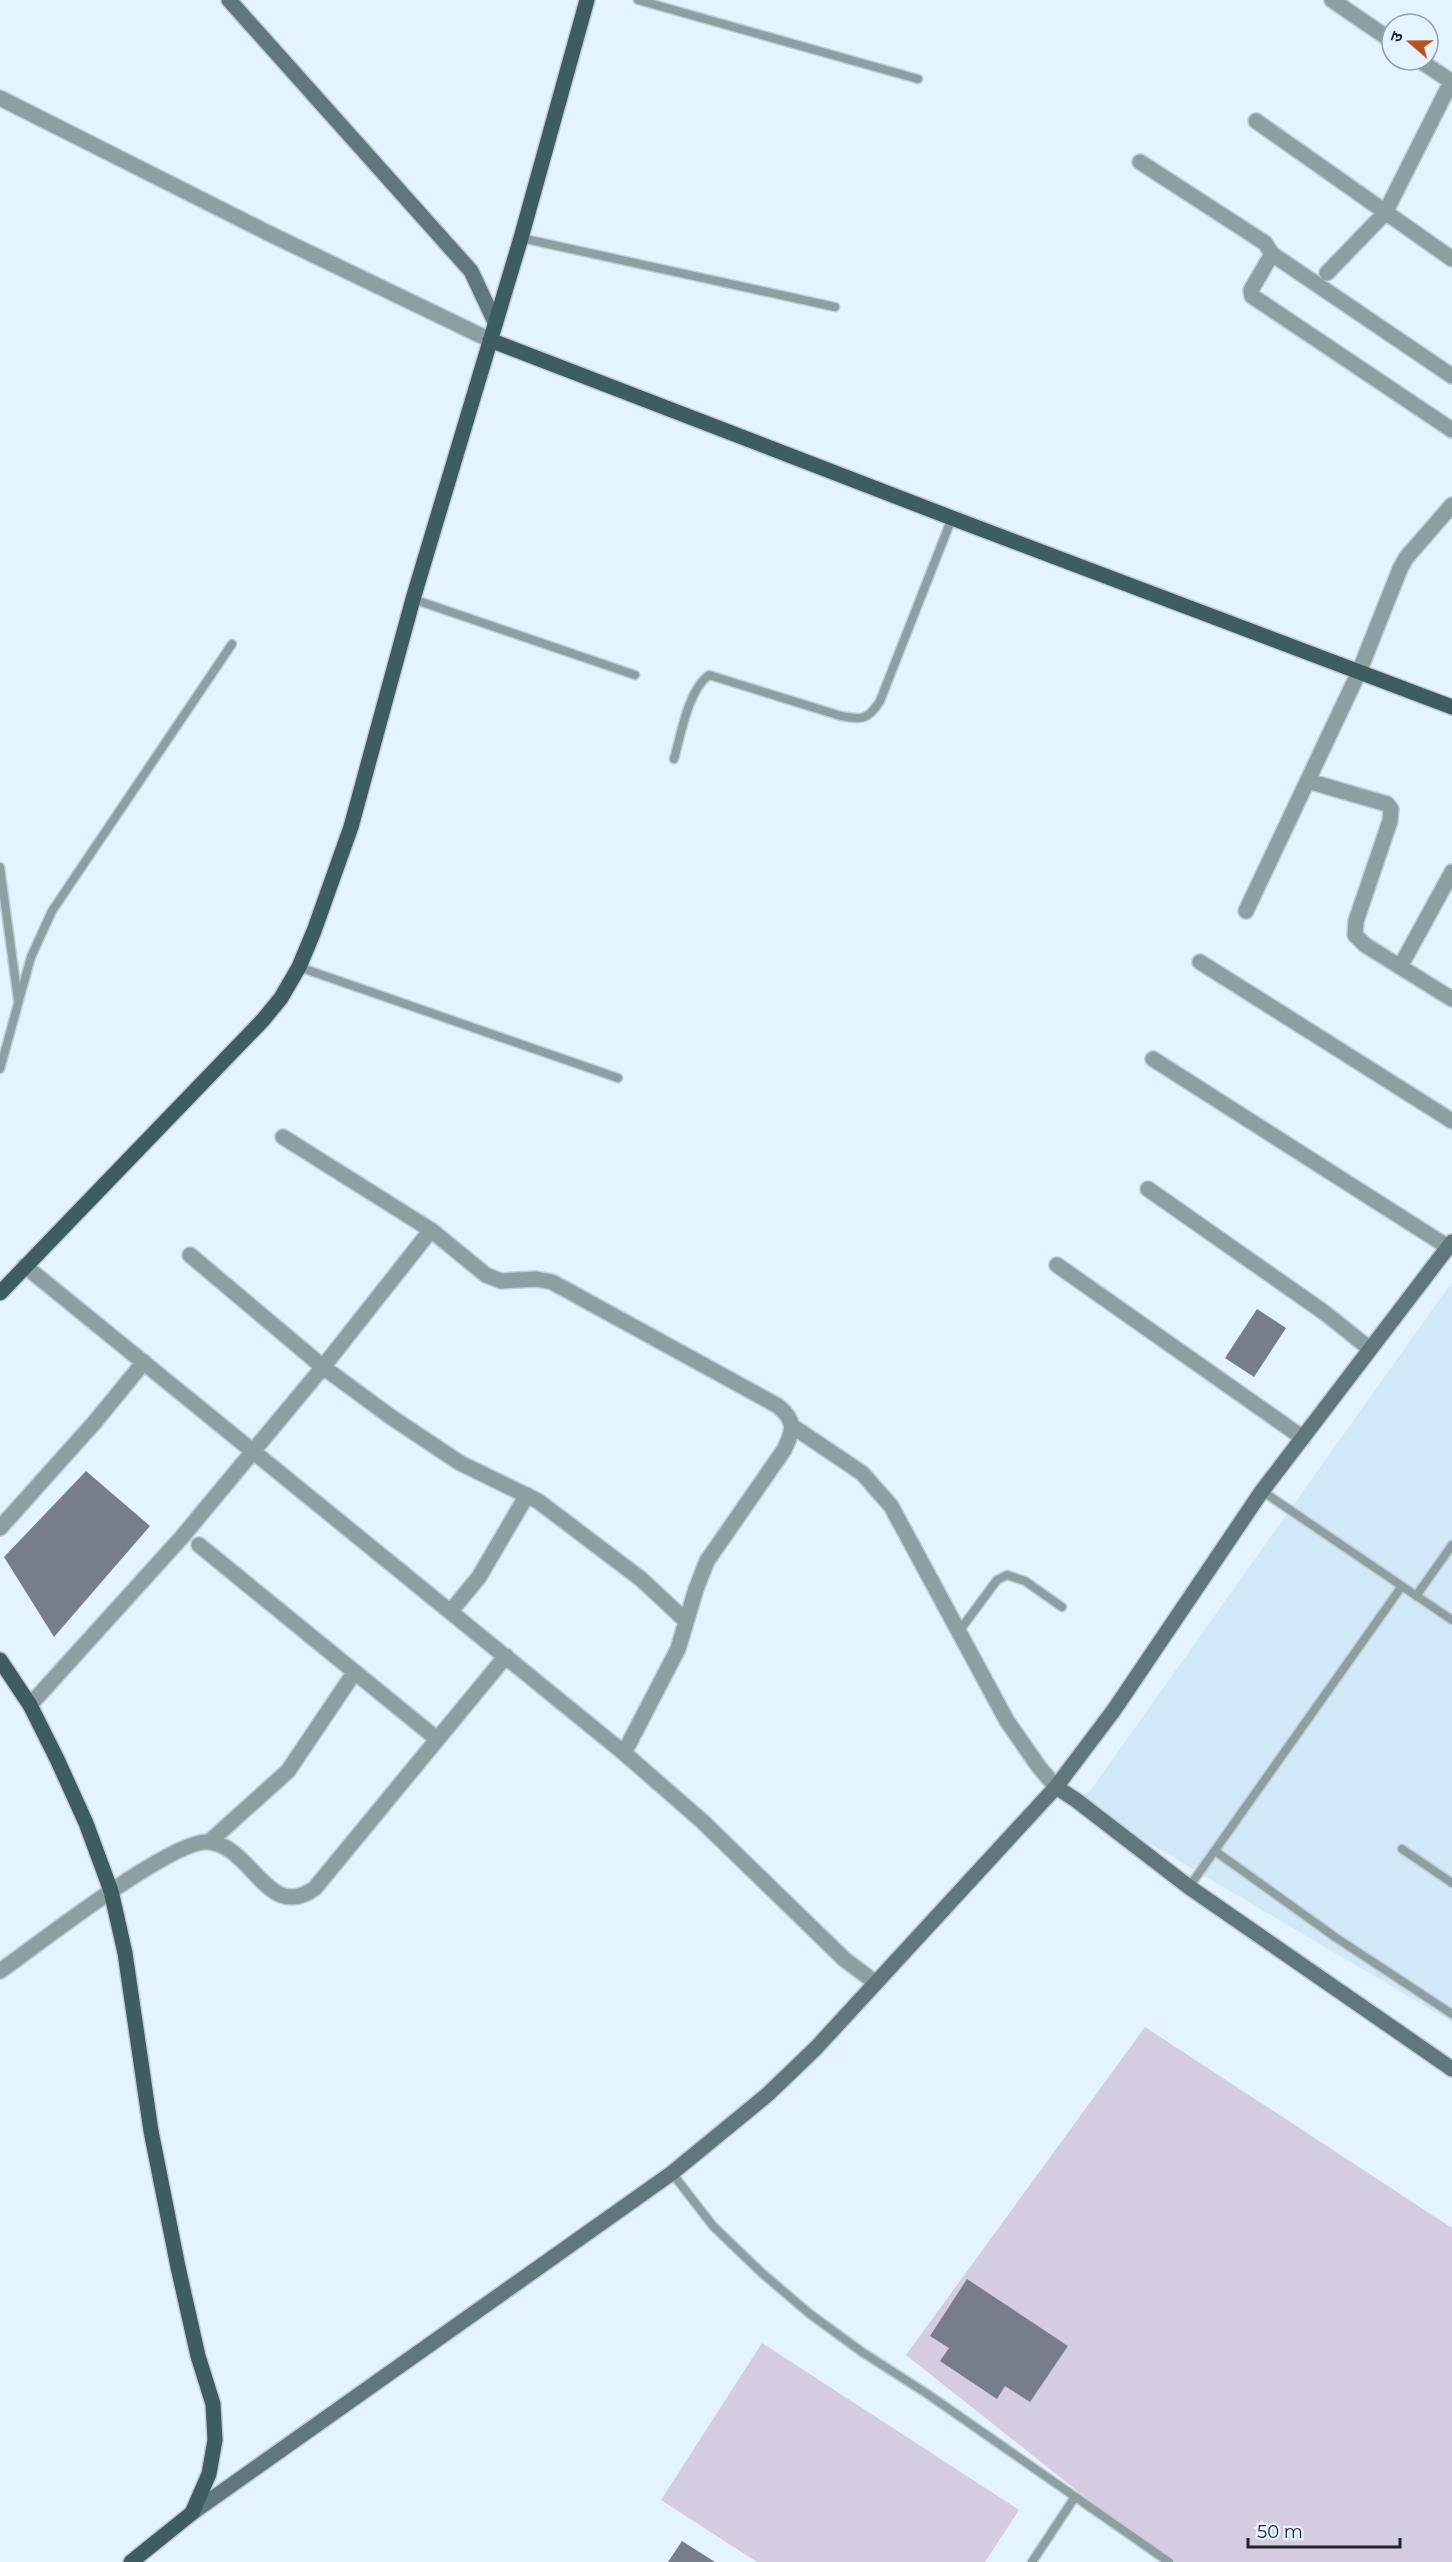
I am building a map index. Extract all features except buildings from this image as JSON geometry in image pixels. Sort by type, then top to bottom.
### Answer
[{"type":"main road","points":[[0,1293],[262,1020],[281,998],[298,968],[314,932],[351,827],[413,599],[521,238],[587,0]]},
{"type":"main road","points":[[490,340],[952,518],[1452,706]]},
{"type":"main road","points":[[0,1660],[30,1705],[86,1823],[111,1891],[125,1953],[151,2131],[175,2255],[198,2356],[213,2404],[215,2440],[209,2474],[192,2513],[131,2562]]},
{"type":"street","points":[[229,0],[471,272],[495,322]]},
{"type":"street","points":[[1332,0],[1380,33]]},
{"type":"street","points":[[1327,273],[1385,213],[1452,82],[1437,72]]},
{"type":"street","points":[[0,98],[268,233],[490,340]]},
{"type":"street","points":[[1256,121],[1452,259]]},
{"type":"street","points":[[1140,162],[1265,243],[1272,254],[1452,376]]},
{"type":"street","points":[[1272,254],[1251,290],[1252,296],[1452,430]]},
{"type":"street","points":[[1246,911],[1359,672],[1400,569],[1452,505]]},
{"type":"street","points":[[1308,781],[1387,804],[1391,809],[1390,821],[1356,921],[1355,935],[1365,945],[1452,999]]},
{"type":"street","points":[[1400,967],[1452,872]]},
{"type":"street","points":[[1200,962],[1452,1121]]},
{"type":"street","points":[[192,2513],[672,2173],[767,2096],[816,2048],[1056,1787],[1114,1710],[1262,1491],[1450,1244],[1153,1059]]},
{"type":"street","points":[[283,1137],[432,1230],[486,1275],[501,1281],[536,1279],[552,1282],[778,1406],[789,1415],[792,1426],[791,1437],[707,1561],[678,1649],[624,1753]]},
{"type":"street","points":[[1148,1189],[1325,1312],[1370,1349]]},
{"type":"street","points":[[30,1705],[182,1537],[323,1367],[432,1230]]},
{"type":"street","points":[[190,1255],[323,1367],[391,1417],[460,1463],[527,1495],[622,1564],[686,1621]]},
{"type":"street","points":[[1057,1264],[1303,1438]]},
{"type":"street","points":[[25,1266],[624,1753],[710,1828],[844,1959],[876,1983]]},
{"type":"street","points":[[0,1528],[94,1423],[144,1362]]},
{"type":"street","points":[[792,1426],[842,1458],[878,1490],[891,1506],[960,1630],[1007,1721],[1056,1787],[1189,1887],[1452,2069]]},
{"type":"street","points":[[451,1611],[479,1577],[527,1495]]},
{"type":"street","points":[[199,1545],[437,1739]]},
{"type":"street","points":[[0,1971],[111,1891],[191,1844],[209,1842],[228,1848],[279,1896],[294,1899],[305,1895],[315,1888],[506,1656]]},
{"type":"street","points":[[209,1842],[288,1771],[354,1673]]},
{"type":"lane","points":[[638,0],[918,78]]},
{"type":"lane","points":[[521,238],[835,308]]},
{"type":"lane","points":[[674,759],[699,682],[709,675],[841,716],[858,719],[871,714],[880,701],[952,518]]},
{"type":"lane","points":[[413,599],[635,675]]},
{"type":"lane","points":[[0,1069],[31,957],[52,911],[232,644]]},
{"type":"lane","points":[[0,867],[18,1004]]},
{"type":"lane","points":[[298,968],[618,1078]]},
{"type":"lane","points":[[1262,1491],[1452,1620]]},
{"type":"lane","points":[[1416,1596],[1452,1545]]},
{"type":"lane","points":[[960,1630],[997,1580],[1007,1575],[1024,1581],[1062,1607]]},
{"type":"lane","points":[[1189,1887],[1402,1586]]},
{"type":"lane","points":[[1402,1850],[1452,1883]]},
{"type":"lane","points":[[1215,1851],[1335,1937],[1452,2014]]},
{"type":"lane","points":[[672,2173],[713,2226],[810,2314],[1169,2562]]},
{"type":"lane","points":[[1032,2562],[1075,2497]]},
{"type":"shaded area","points":[[1452,1282],[1452,2022],[1076,1800],[1090,1791]]},
{"type":"shaded area","points":[[1145,2027],[1452,2228],[1452,2562],[1167,2562],[906,2355]]},
{"type":"shaded area","points":[[762,2343],[1019,2510],[985,2562],[757,2562],[661,2500]]}]
